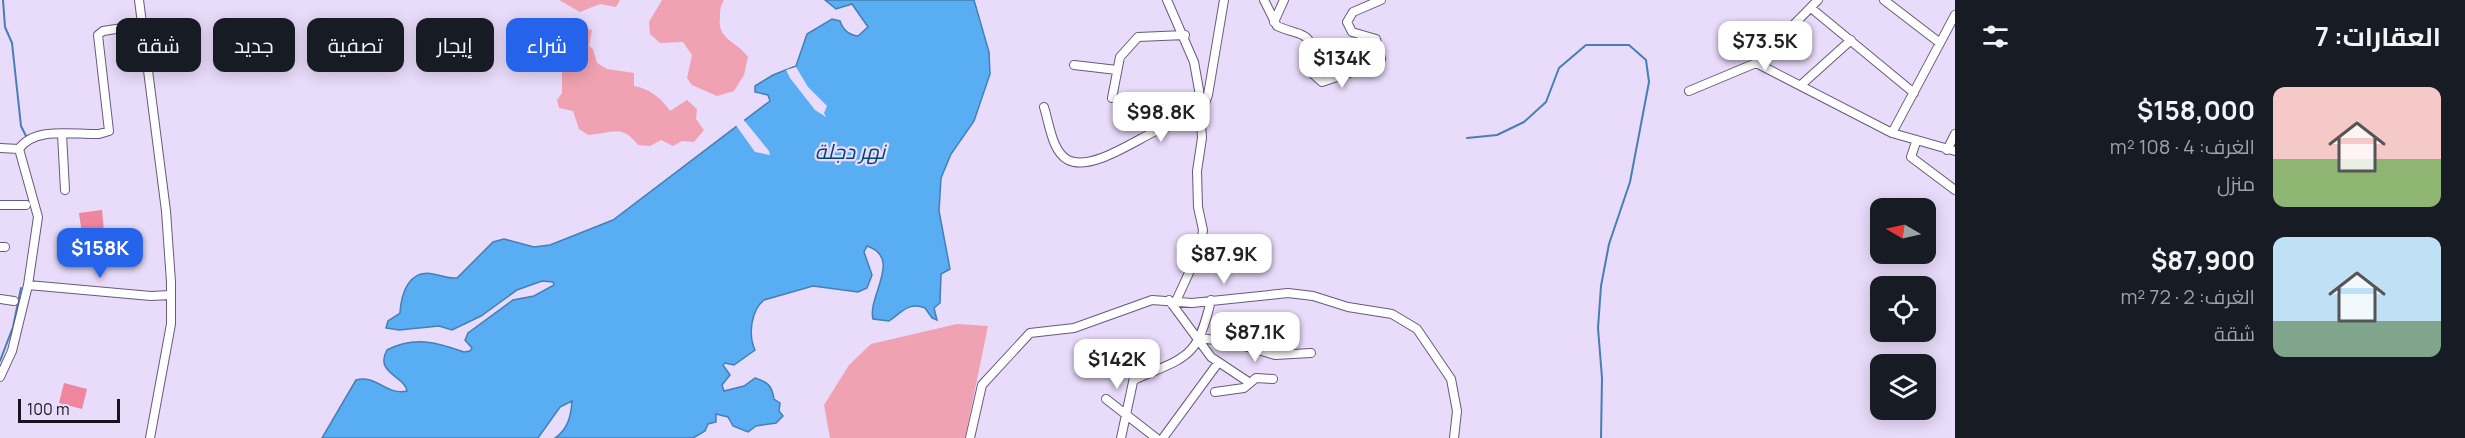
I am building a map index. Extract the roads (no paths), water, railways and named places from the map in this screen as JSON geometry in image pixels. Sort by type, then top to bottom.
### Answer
[{"type":"street","points":[[139,0],[141,18]]},
{"type":"street","points":[[1167,0],[1185,35],[1197,76],[1202,138],[1197,171],[1198,207],[1203,230],[1200,249],[1173,301]]},
{"type":"street","points":[[1044,107],[1057,148],[1068,160],[1076,163],[1108,155],[1200,112],[1209,88],[1224,0]]},
{"type":"street","points":[[1264,0],[1274,22],[1280,28],[1300,32],[1309,38],[1319,57],[1313,74],[1316,79],[1325,81],[1376,64],[1381,59],[1376,39],[1352,32],[1347,22],[1353,12],[1381,0]]},
{"type":"street","points":[[1274,22],[1284,0]]},
{"type":"street","points":[[1689,91],[1756,63],[1818,0]]},
{"type":"street","points":[[1884,0],[1940,44]]},
{"type":"street","points":[[1811,8],[1914,93]]},
{"type":"street","points":[[1892,133],[1955,15]]},
{"type":"street","points":[[19,148],[24,141],[36,136],[99,134],[109,131],[98,35],[103,31],[116,29]]},
{"type":"street","points":[[1112,98],[1120,57],[1138,38],[1185,35]]},
{"type":"street","points":[[1801,85],[1851,40]]},
{"type":"street","points":[[1756,63],[1892,133],[1916,142],[1951,151],[1955,134]]},
{"type":"street","points":[[1074,65],[1117,70]]},
{"type":"street","points":[[148,72],[166,211],[171,294],[171,324],[150,438]]},
{"type":"street","points":[[62,134],[65,190]]},
{"type":"street","points":[[1916,142],[1911,157],[1955,190]]},
{"type":"street","points":[[0,148],[19,148]]},
{"type":"street","points":[[0,377],[12,351],[28,285],[38,217],[19,148]]},
{"type":"street","points":[[0,205],[26,205]]},
{"type":"street","points":[[28,285],[151,296],[171,294]]},
{"type":"street","points":[[970,438],[982,385],[1026,336],[1035,331],[1074,328],[1145,301],[1192,303],[1296,293],[1348,307],[1392,314],[1406,320],[1422,334],[1451,379],[1457,411],[1454,438]]},
{"type":"street","points":[[0,299],[14,301]]},
{"type":"street","points":[[1134,380],[1179,359],[1200,340],[1211,300]]},
{"type":"street","points":[[1173,301],[1218,363],[1250,383]]},
{"type":"street","points":[[1200,340],[1234,343],[1275,355],[1311,353]]},
{"type":"street","points":[[1102,348],[1113,351],[1135,366],[1121,438]]},
{"type":"street","points":[[1163,438],[1218,363]]},
{"type":"street","points":[[1215,392],[1244,388],[1257,378],[1274,379]]},
{"type":"street","points":[[1106,399],[1156,438]]},
{"type":"water","name":"نهر دجلة","points":[[825,0],[974,0],[989,52],[990,74],[974,121],[951,154],[941,178],[939,211],[950,269],[941,274],[940,303],[934,308],[937,320],[932,318],[925,308],[919,306],[906,309],[889,321],[873,319],[872,310],[883,269],[882,259],[877,252],[867,246],[864,252],[872,275],[867,288],[858,292],[813,286],[764,300],[756,310],[752,323],[755,350],[734,365],[725,363],[723,365],[730,375],[722,385],[724,391],[744,386],[755,378],[769,385],[774,399],[780,403],[779,411],[783,416],[776,423],[756,426],[748,432],[733,426],[728,417],[716,414],[716,422],[708,424],[705,431],[693,438],[555,438],[568,422],[572,401],[560,407],[538,438],[322,438],[356,380],[370,380],[393,391],[407,391],[384,364],[387,350],[406,343],[425,342],[464,352],[470,351],[472,348],[465,340],[468,333],[513,300],[534,296],[554,285],[553,282],[542,281],[517,290],[481,316],[452,330],[439,326],[399,330],[386,328],[388,321],[400,313],[404,291],[412,279],[424,274],[457,278],[493,242],[504,239],[534,247],[550,245],[613,220],[770,101],[768,95],[755,92],[755,86],[773,75],[796,66],[807,34],[832,19],[840,21],[846,32],[858,36],[868,27],[852,4],[836,9]]},
{"type":"waterway","points":[[3,0],[5,27],[12,43],[21,126],[27,138]]},
{"type":"waterway","points":[[1467,138],[1497,135],[1524,122],[1546,102],[1559,68],[1586,45],[1629,45],[1646,60],[1649,82],[1630,182],[1609,244],[1601,286],[1598,328],[1602,378],[1601,438]]},
{"type":"waterway","points":[[0,361],[13,327],[21,288]]}]
